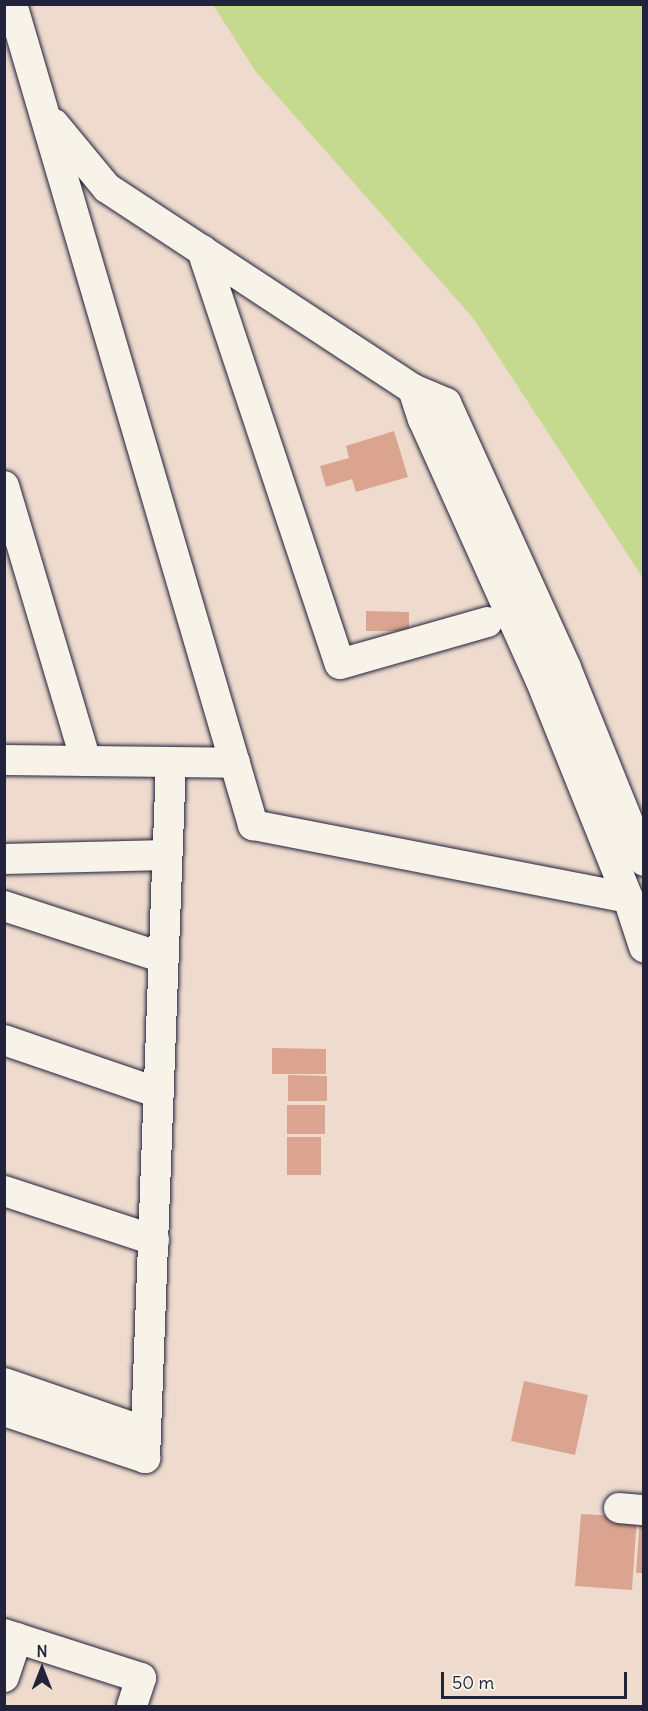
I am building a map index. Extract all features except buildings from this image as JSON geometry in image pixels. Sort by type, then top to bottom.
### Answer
[{"type":"street","points":[[12,4],[15,44],[46,115],[253,825],[628,898]]},
{"type":"street","points":[[46,115],[107,188],[413,389],[446,403],[566,668],[644,861]]},
{"type":"street","points":[[202,250],[340,664],[487,622]]},
{"type":"street","points":[[413,389],[423,419],[540,679],[628,898],[644,947]]},
{"type":"street","points":[[4,486],[86,761]]},
{"type":"street","points":[[4,760],[235,763]]},
{"type":"street","points":[[146,1445],[171,762]]},
{"type":"street","points":[[4,859],[167,855]]},
{"type":"street","points":[[4,906],[164,958]]},
{"type":"street","points":[[4,1040],[159,1093]]},
{"type":"street","points":[[4,1191],[154,1240]]},
{"type":"street","points":[[4,1383],[146,1445]]},
{"type":"street","points":[[4,1411],[146,1445]]},
{"type":"street","points":[[4,1677],[11,1636],[141,1678],[132,1707]]},
{"type":"green space","points":[[213,5],[643,5],[643,578],[473,318],[256,72]]}]
